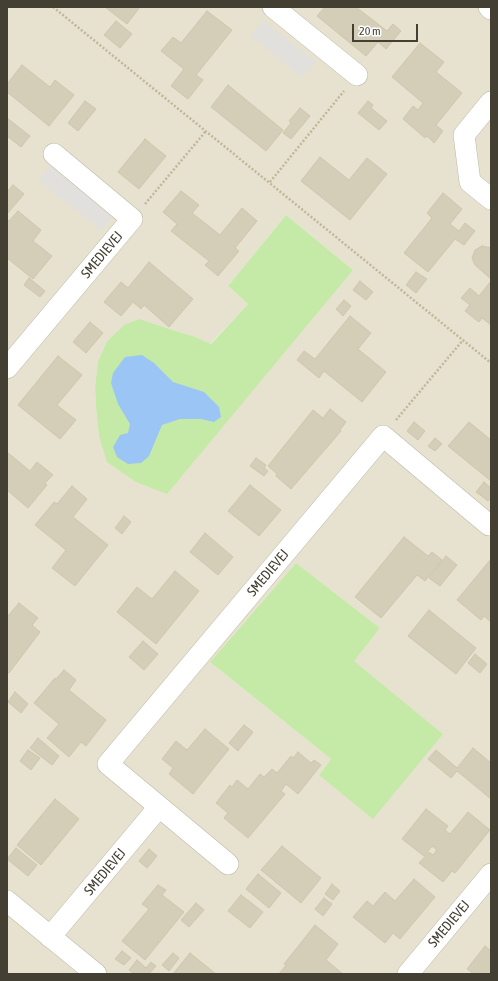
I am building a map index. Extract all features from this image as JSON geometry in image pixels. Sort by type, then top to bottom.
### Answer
[{"type":"street","points":[[273,7],[357,75]]},
{"type":"street","points":[[491,102],[464,135],[470,182],[491,199]]},
{"type":"street","name":"SMEDIEVEJ","points":[[7,368],[132,219],[54,154]]},
{"type":"street","points":[[383,436],[489,525]]},
{"type":"street","name":"SMEDIEVEJ","points":[[228,864],[108,764],[383,436]]},
{"type":"street","name":"SMEDIEVEJ","points":[[50,937],[159,807]]},
{"type":"street","name":"SMEDIEVEJ","points":[[408,974],[491,874]]},
{"type":"street","points":[[7,901],[96,974]]},
{"type":"path","points":[[53,7],[491,363]]},
{"type":"path","points":[[270,182],[357,75]]},
{"type":"path","points":[[132,219],[206,131]]},
{"type":"path","points":[[383,436],[463,340]]},
{"type":"shaded area","points":[[7,7],[491,7],[491,974],[7,974]],"holes":[[[286,215],[353,270],[99,436],[95,387],[98,361],[107,341],[124,325],[169,329],[193,336],[210,344],[248,304],[228,286]],[[296,563],[380,628],[353,661],[443,734],[319,775],[331,759],[210,662]]]},
{"type":"shaded area","points":[[263,21],[316,61],[302,77],[250,35]]},
{"type":"shaded area","points":[[53,162],[116,213],[101,230],[39,181]]},
{"type":"green space","points":[[286,215],[353,270],[167,494],[136,482],[107,462],[99,436],[95,387],[98,361],[107,341],[124,325],[139,319],[193,336],[211,344],[248,304],[228,286]]},
{"type":"green space","points":[[296,563],[380,628],[354,661],[443,734],[373,819],[319,775],[331,759],[210,662]]},
{"type":"water","points":[[142,355],[154,363],[173,382],[204,392],[219,407],[221,417],[214,422],[201,419],[180,419],[162,425],[149,456],[141,463],[128,464],[117,457],[113,447],[120,435],[128,433],[130,424],[118,404],[111,383],[113,373],[125,357]]},
{"type":"building","points":[[105,7],[140,7],[127,24]]},
{"type":"building","points":[[325,7],[356,7],[387,31],[393,24],[401,31],[386,49],[378,42],[366,56],[317,16]]},
{"type":"building","points":[[207,11],[232,30],[196,75],[203,80],[188,99],[171,86],[184,69],[161,51],[173,37],[181,43]]},
{"type":"building","points":[[116,21],[132,34],[120,48],[104,35]]},
{"type":"building","points":[[420,43],[444,62],[436,72],[462,93],[436,125],[443,131],[434,143],[427,136],[425,138],[403,119],[413,106],[418,110],[423,103],[392,77]]},
{"type":"building","points":[[22,65],[50,87],[55,80],[74,95],[49,126],[7,92],[7,84]]},
{"type":"building","points":[[228,85],[283,130],[266,151],[211,107]]},
{"type":"building","points":[[85,101],[96,109],[78,131],[68,123]]},
{"type":"building","points":[[368,101],[373,105],[371,108],[387,121],[379,130],[358,113]]},
{"type":"building","points":[[300,108],[310,116],[291,139],[283,133],[291,123],[289,121]]},
{"type":"building","points":[[7,118],[30,136],[21,147],[7,136]]},
{"type":"building","points":[[145,139],[166,156],[139,189],[118,172]]},
{"type":"building","points":[[320,157],[349,180],[367,158],[387,174],[350,220],[301,181]]},
{"type":"building","points":[[13,185],[24,194],[7,214],[7,192]]},
{"type":"building","points":[[181,191],[199,205],[192,213],[220,235],[242,208],[257,221],[235,248],[239,251],[218,276],[205,265],[209,261],[171,231],[177,224],[163,212]]},
{"type":"building","points":[[443,193],[462,209],[450,224],[459,231],[465,223],[475,231],[464,245],[455,239],[428,272],[404,253],[432,218],[427,213]]},
{"type":"building","points":[[18,211],[41,230],[33,241],[52,256],[33,279],[7,258],[7,220],[9,221]]},
{"type":"building","points":[[482,246],[491,248],[491,279],[475,265],[472,258],[475,250]]},
{"type":"building","points":[[149,262],[193,299],[169,327],[144,305],[141,309],[133,302],[121,316],[104,302],[121,282],[128,288]]},
{"type":"building","points":[[416,272],[427,279],[416,293],[406,285]]},
{"type":"building","points":[[29,278],[45,291],[40,297],[24,285]]},
{"type":"building","points":[[360,281],[373,292],[366,300],[353,290]]},
{"type":"building","points":[[491,281],[491,325],[482,318],[479,322],[465,311],[470,305],[461,298],[470,288],[479,296]]},
{"type":"building","points":[[344,300],[351,306],[343,316],[336,309]]},
{"type":"building","points":[[350,316],[371,333],[358,349],[386,372],[362,402],[324,371],[319,378],[297,360],[304,351],[315,359]]},
{"type":"building","points":[[90,322],[103,333],[86,353],[73,342]]},
{"type":"building","points":[[58,356],[82,375],[57,405],[76,420],[60,439],[18,405]]},
{"type":"building","points":[[330,409],[346,422],[340,430],[341,431],[291,489],[276,476],[277,474],[268,466],[313,410],[323,418]]},
{"type":"building","points":[[414,422],[425,431],[418,440],[407,431]]},
{"type":"building","points":[[469,422],[491,440],[491,481],[448,446]]},
{"type":"building","points":[[435,438],[442,444],[435,451],[428,446]]},
{"type":"building","points":[[7,452],[30,471],[37,462],[53,475],[45,483],[47,485],[28,508],[7,490]]},
{"type":"building","points":[[256,458],[266,465],[264,468],[268,471],[264,476],[250,466]]},
{"type":"building","points":[[484,482],[491,488],[491,498],[488,501],[476,492]]},
{"type":"building","points":[[250,485],[281,510],[259,536],[228,511]]},
{"type":"building","points":[[72,486],[87,499],[73,517],[108,545],[75,586],[52,568],[66,550],[35,525],[54,502],[57,504]]},
{"type":"building","points":[[124,516],[131,522],[122,534],[115,528]]},
{"type":"building","points":[[205,533],[233,557],[218,575],[190,552]]},
{"type":"building","points":[[404,537],[428,556],[432,552],[442,560],[425,581],[417,575],[381,618],[355,597]]},
{"type":"building","points":[[446,556],[457,565],[440,586],[429,578]]},
{"type":"building","points":[[491,559],[491,622],[484,616],[481,620],[457,600]]},
{"type":"building","points":[[175,571],[199,591],[156,644],[117,612],[137,587],[152,599]]},
{"type":"building","points":[[19,603],[38,618],[32,625],[40,632],[9,673],[7,672],[7,617]]},
{"type":"building","points":[[429,610],[476,648],[456,674],[408,636]]},
{"type":"building","points":[[143,641],[158,654],[144,670],[129,657]]},
{"type":"building","points":[[475,654],[487,664],[480,673],[468,663]]},
{"type":"building","points":[[64,670],[76,680],[69,690],[106,720],[86,746],[81,742],[69,757],[47,738],[59,724],[34,703],[55,678],[56,679]]},
{"type":"building","points":[[15,692],[28,704],[21,713],[8,702]]},
{"type":"building","points":[[244,725],[253,732],[238,751],[229,743]]},
{"type":"building","points":[[205,729],[229,749],[193,794],[169,774],[173,768],[162,759],[176,741],[187,750]]},
{"type":"building","points":[[38,738],[59,756],[52,765],[30,748]]},
{"type":"building","points":[[473,748],[491,763],[491,799],[457,771],[451,778],[428,759],[436,750],[457,768]]},
{"type":"building","points":[[28,750],[40,758],[31,770],[20,761]]},
{"type":"building","points":[[298,752],[311,763],[314,760],[321,765],[298,794],[286,784],[281,791],[285,794],[248,838],[224,818],[228,813],[216,803],[230,785],[232,787],[237,780],[248,789],[260,774],[264,777],[272,769],[277,773],[291,756],[293,758]]},
{"type":"building","points":[[55,799],[79,819],[41,865],[17,845]]},
{"type":"building","points":[[426,809],[448,826],[445,830],[450,834],[468,812],[490,830],[455,873],[452,871],[443,882],[419,863],[429,852],[433,855],[437,850],[432,846],[424,856],[402,839]]},
{"type":"building","points":[[282,846],[321,878],[301,903],[261,870]]},
{"type":"building","points":[[16,848],[37,865],[28,876],[7,859]]},
{"type":"building","points":[[149,849],[157,856],[147,868],[139,861]]},
{"type":"building","points":[[258,874],[281,893],[269,908],[246,889]]},
{"type":"building","points":[[414,879],[435,897],[400,939],[393,933],[385,943],[353,917],[367,901],[373,906],[385,892],[395,901]]},
{"type":"building","points":[[332,884],[340,891],[333,900],[325,894]]},
{"type":"building","points":[[158,885],[166,890],[162,895],[184,912],[145,960],[122,941],[149,909],[142,904]]},
{"type":"building","points":[[241,895],[263,912],[250,928],[228,911]]},
{"type":"building","points":[[324,898],[332,904],[323,916],[315,909]]},
{"type":"building","points":[[196,903],[204,910],[189,927],[181,920]]},
{"type":"building","points":[[315,925],[338,944],[326,960],[343,974],[279,974],[286,965],[284,964]]},
{"type":"building","points":[[485,946],[491,951],[491,974],[474,974],[467,969]]},
{"type":"building","points":[[122,951],[131,958],[124,965],[115,959]]},
{"type":"building","points":[[173,953],[179,958],[169,971],[162,965]]},
{"type":"building","points":[[190,953],[216,974],[173,974]]},
{"type":"building","points":[[137,960],[146,968],[151,962],[156,966],[149,974],[134,974],[129,970]]}]
